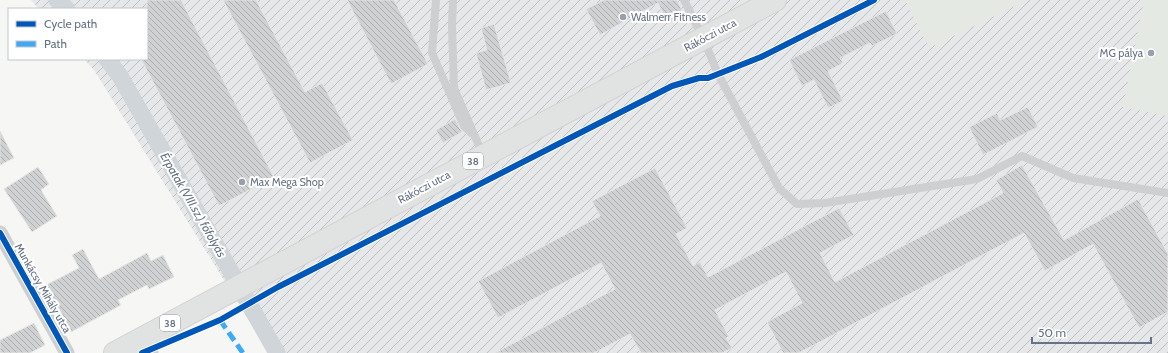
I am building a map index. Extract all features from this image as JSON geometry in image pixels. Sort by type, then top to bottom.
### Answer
[{"type":"main road","name":"Rákóczi utca","points":[[114,353],[147,346],[234,288],[776,0]]},
{"type":"street","name":"Munkácsy Mihály utca","points":[[0,233],[67,353]]},
{"type":"lane","points":[[436,0],[432,54],[464,126],[473,135]]},
{"type":"lane","points":[[453,0],[452,26],[454,88],[483,156]]},
{"type":"lane","points":[[684,0],[703,38],[718,74],[778,188],[796,204],[825,203],[976,179],[1022,156],[1073,178],[1168,193]]},
{"type":"shaded area","points":[[31,0],[1168,0],[1168,353],[269,353],[94,70],[85,60],[148,60],[148,8],[38,8]]},
{"type":"shaded area","points":[[905,0],[1024,0],[1025,1],[929,48]]},
{"type":"shaded area","name":"MG pálya","points":[[1144,0],[1168,0],[1168,116],[1123,107]]},
{"type":"building","points":[[147,0],[181,0],[274,177],[219,206],[142,60],[148,60]]},
{"type":"building","points":[[223,0],[256,0],[305,92],[322,83],[353,140],[310,163]]},
{"type":"building","points":[[347,0],[394,0],[428,64],[391,84]]},
{"type":"building","points":[[604,0],[677,0],[684,15],[668,24],[658,3],[600,35],[586,9]]},
{"type":"building","points":[[886,11],[897,34],[872,46],[870,43],[840,58],[843,63],[828,71],[843,101],[828,108],[814,80],[802,86],[789,60]]},
{"type":"building","points":[[494,24],[511,83],[486,90],[476,53],[487,50],[481,28]]},
{"type":"building","points":[[1028,107],[1038,127],[983,155],[969,127],[997,113],[1000,120]]},
{"type":"building","points":[[455,119],[462,132],[443,143],[436,130]]},
{"type":"building","points":[[0,131],[14,158],[0,165]]},
{"type":"building","points":[[1022,165],[1064,240],[1138,199],[1168,254],[1168,312],[1139,328],[1093,244],[1045,271],[1024,233],[799,353],[783,353],[767,322],[802,303],[786,272],[715,310],[729,337],[726,338],[732,348],[722,353],[641,353],[630,334],[594,353],[495,353],[615,289],[601,263],[498,318],[478,281],[600,216],[592,201],[655,168],[687,228],[676,234],[693,266],[700,262],[708,277],[839,208],[854,235],[820,253],[835,282],[1003,193],[996,180]]},
{"type":"building","points":[[38,167],[49,184],[41,190],[57,216],[32,232],[4,189]]},
{"type":"building","points":[[83,249],[99,279],[147,253],[151,261],[163,255],[174,277],[149,289],[147,285],[118,300],[121,305],[71,332],[46,285],[79,268],[72,255]]},
{"type":"building","points":[[34,323],[45,345],[30,353],[0,353],[0,340]]},
{"type":"waterway","name":"Érpatak (VIII.sz.) főfolyás","points":[[57,0],[66,8]]},
{"type":"waterway","name":"Érpatak (VIII.sz.) főfolyás","points":[[108,60],[120,76],[277,353]]},
{"type":"marked path","points":[[220,320],[243,353]]},
{"type":"cycle path","points":[[142,353],[220,320],[278,287],[672,86],[699,78],[708,78],[761,57],[874,0]]},
{"type":"cycle path","points":[[0,233],[67,353]]},
{"type":"place","name":"Walmerr Fitness","points":[[623,17]]},
{"type":"place","name":"MG pálya","points":[[1151,53]]},
{"type":"place","name":"Max Mega Shop","points":[[242,182]]}]
